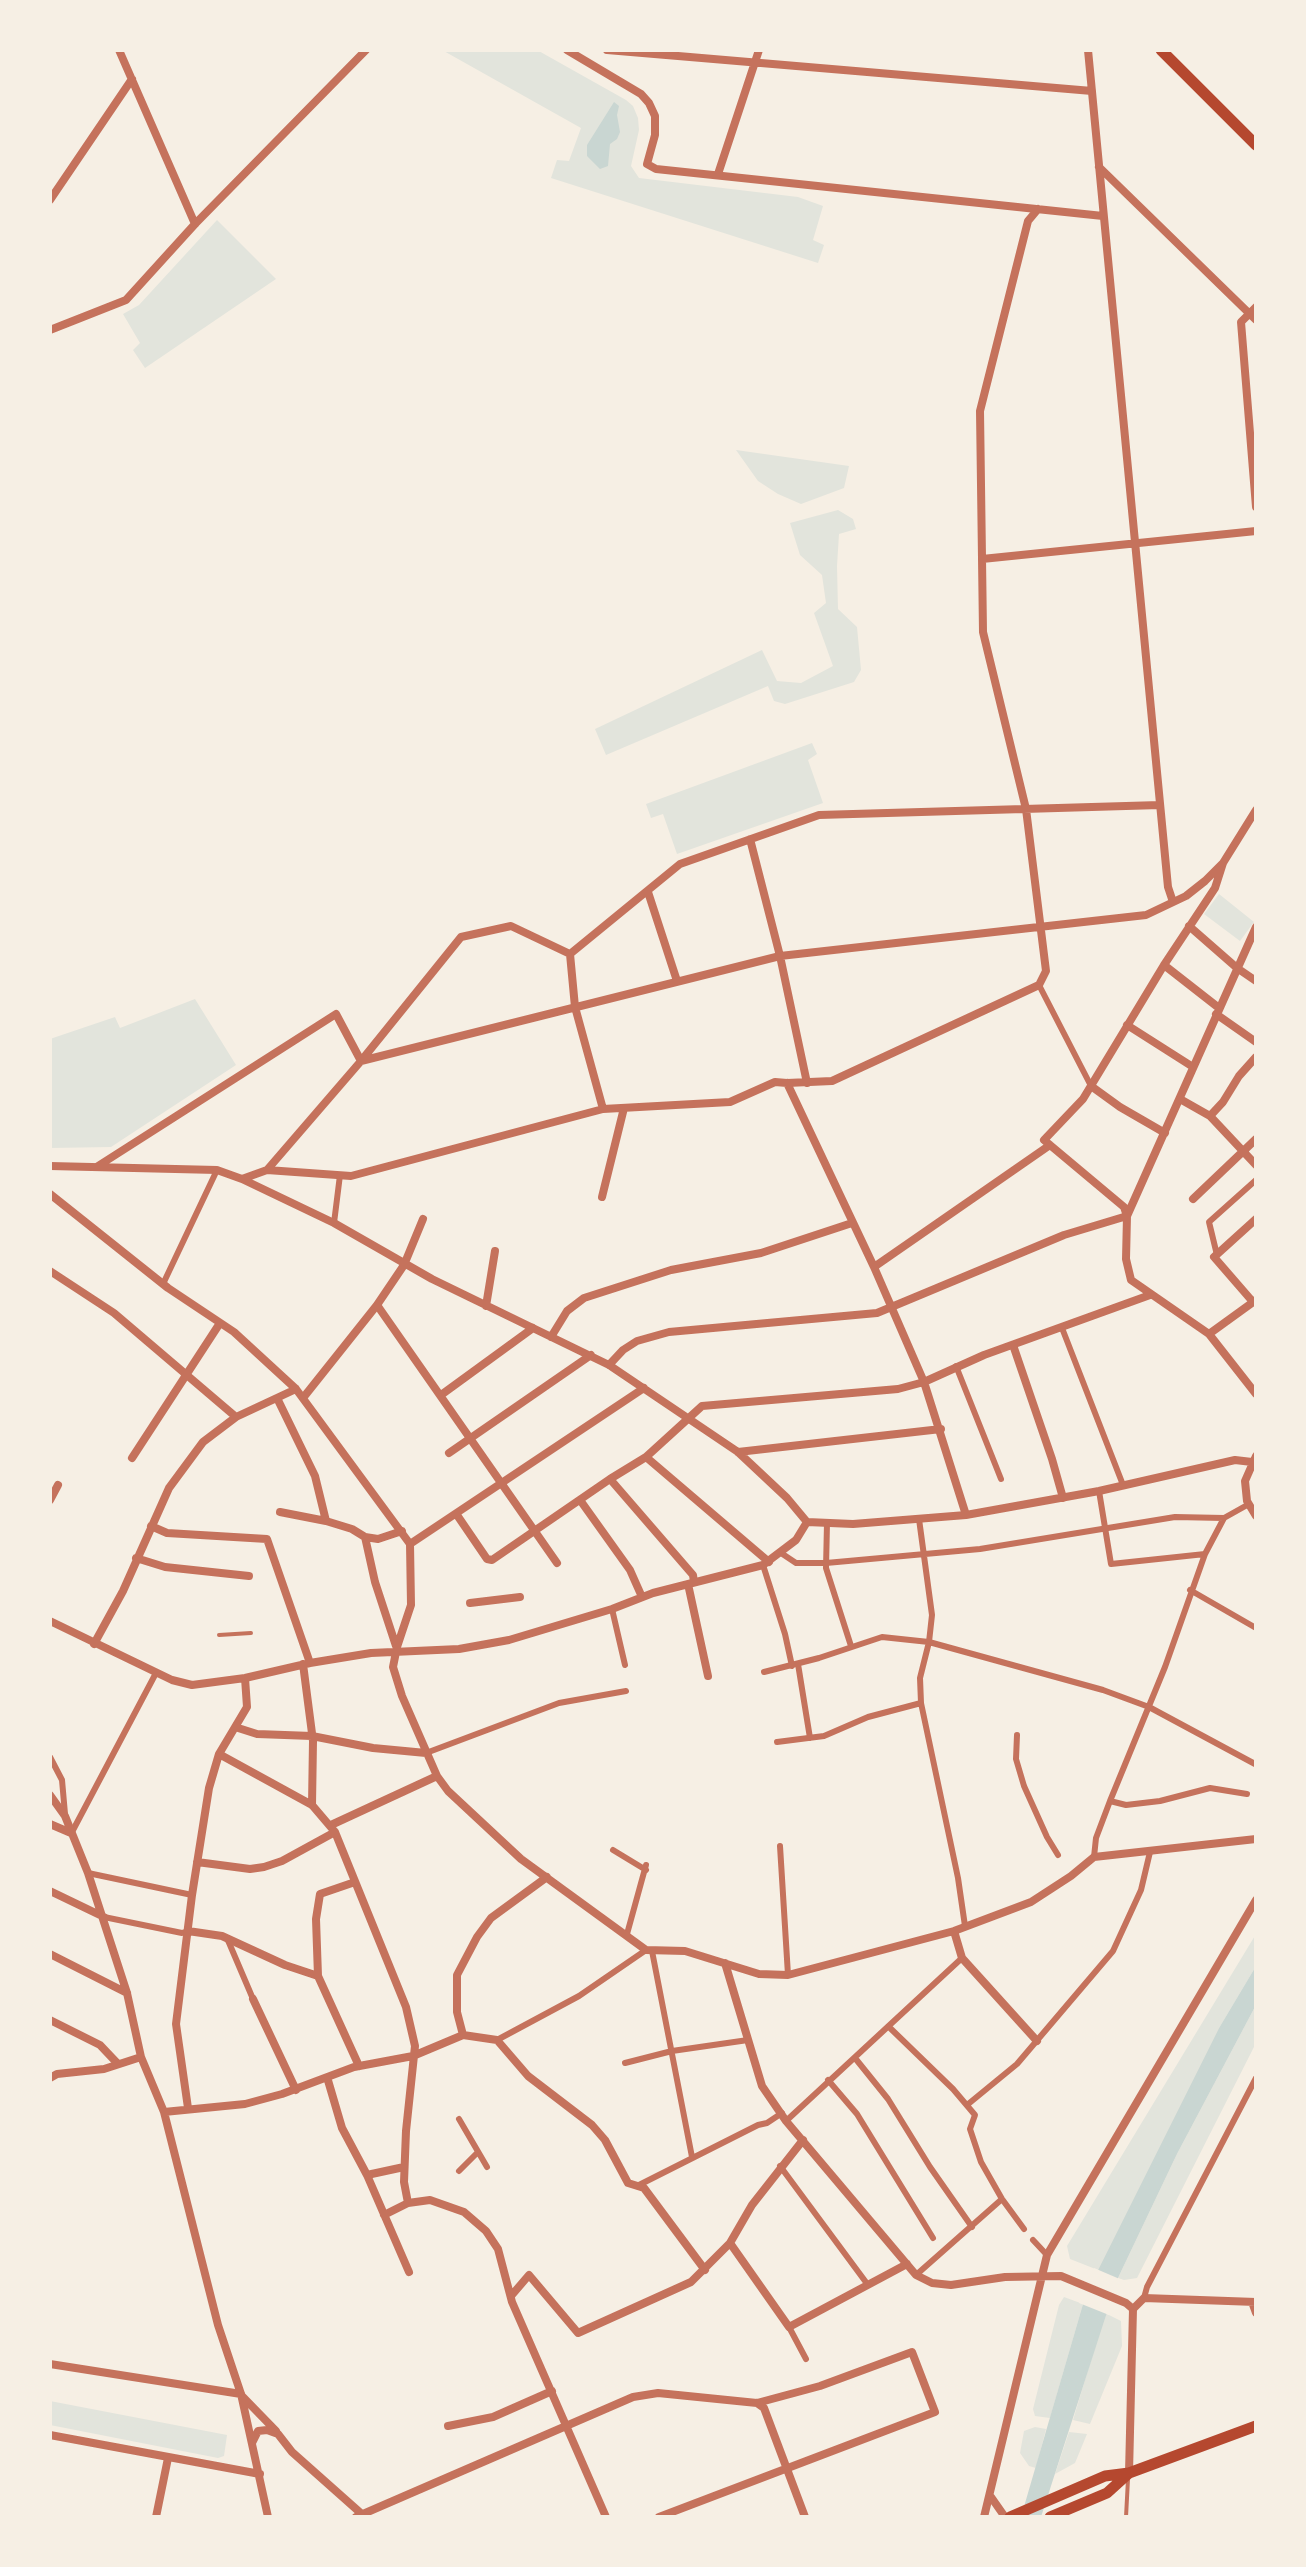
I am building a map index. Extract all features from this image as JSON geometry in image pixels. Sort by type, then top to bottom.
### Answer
[{"type":"main road","points":[[1161,50],[1256,145]]},
{"type":"main road","points":[[1041,2513],[1049,2501],[1105,2476],[1129,2473],[1256,2426]]},
{"type":"main road","points":[[1008,2517],[1064,2514],[1107,2493],[1129,2473]]},
{"type":"street","points":[[119,50],[195,224]]},
{"type":"street","points":[[50,330],[126,300],[195,224],[366,50]]},
{"type":"street","points":[[567,50],[641,94],[649,103],[655,116],[655,135],[647,164],[656,169],[1103,216]]},
{"type":"street","points":[[607,50],[1092,91]]},
{"type":"street","points":[[718,174],[759,50]]},
{"type":"street","points":[[1088,50],[1168,887],[1173,902]]},
{"type":"street","points":[[50,200],[132,79]]},
{"type":"street","points":[[1098,166],[1254,313],[1241,322],[1256,507]]},
{"type":"street","points":[[242,1179],[267,1170],[351,1176],[603,1109],[730,1102],[775,1082],[832,1081],[1039,985],[1046,971],[1026,809],[983,632],[980,411],[1028,221],[1038,209]]},
{"type":"street","points":[[982,559],[1256,531]]},
{"type":"street","points":[[570,954],[680,864],[819,815],[1160,805]]},
{"type":"street","points":[[874,1267],[1047,1143],[1083,1099],[1211,892],[1223,863],[1256,810]]},
{"type":"street","points":[[750,839],[780,956],[807,1083]]},
{"type":"street","points":[[361,1061],[780,956],[1146,915],[1205,881],[1223,863]]},
{"type":"street","points":[[648,892],[677,981]]},
{"type":"street","points":[[267,1170],[361,1061],[461,937],[511,926],[570,954]]},
{"type":"street","points":[[1189,926],[1256,981]]},
{"type":"street","points":[[609,1365],[637,1341],[669,1332],[877,1313],[1064,1235],[1127,1216],[1256,927]]},
{"type":"street","points":[[570,954],[575,1007],[603,1109]]},
{"type":"street","points":[[1164,965],[1256,1042]]},
{"type":"street","points":[[1039,985],[1091,1086],[1165,1133]]},
{"type":"street","points":[[98,1166],[336,1014],[361,1061]]},
{"type":"street","points":[[1127,1025],[1193,1067]]},
{"type":"street","points":[[1210,1116],[1256,1057]]},
{"type":"street","points":[[787,1083],[874,1267],[924,1382],[966,1515]]},
{"type":"street","points":[[1180,1099],[1210,1116],[1256,1165]]},
{"type":"street","points":[[602,1197],[624,1108]]},
{"type":"street","points":[[1193,1199],[1256,1139]]},
{"type":"street","points":[[1047,1143],[1124,1207],[1127,1216],[1126,1259],[1131,1280],[1209,1334],[1256,1394]]},
{"type":"street","points":[[50,1166],[217,1170],[242,1179],[334,1223],[404,1265],[609,1365],[738,1452],[787,1498],[807,1522],[853,1524],[966,1515],[1099,1491],[1235,1460],[1254,1459],[1245,1481],[1249,1504],[1256,1516]]},
{"type":"street","points":[[163,1284],[217,1170]]},
{"type":"street","points":[[334,1223],[340,1175]]},
{"type":"street","points":[[1217,1255],[1209,1222],[1256,1180]]},
{"type":"street","points":[[50,1194],[163,1284],[253,1348],[296,1389],[410,1544],[411,1605],[393,1667],[437,1776],[492,1834],[649,1950],[685,1951],[759,1974],[788,1975],[954,1931],[1031,1902],[1094,1857],[1256,1839]]},
{"type":"street","points":[[303,1398],[377,1305],[404,1265],[423,1219]]},
{"type":"street","points":[[1209,1334],[1255,1301],[1214,1257],[1256,1219]]},
{"type":"street","points":[[551,1337],[567,1311],[584,1298],[656,1273],[761,1253],[852,1223]]},
{"type":"street","points":[[486,1306],[495,1251]]},
{"type":"street","points":[[50,1271],[114,1313],[236,1417]]},
{"type":"street","points":[[457,1515],[487,1559],[492,1560],[646,1457],[702,1406],[898,1389],[924,1382],[956,1366],[1150,1295]]},
{"type":"street","points":[[377,1305],[557,1563]]},
{"type":"street","points":[[132,1458],[220,1323]]},
{"type":"street","points":[[441,1395],[533,1328]]},
{"type":"street","points":[[1062,1328],[1123,1485]]},
{"type":"street","points":[[1013,1345],[1063,1498]]},
{"type":"street","points":[[449,1453],[591,1355]]},
{"type":"street","points":[[956,1366],[1001,1479]]},
{"type":"street","points":[[410,1544],[644,1388]]},
{"type":"street","points":[[94,1644],[123,1591],[169,1488],[203,1442],[236,1417],[296,1389]]},
{"type":"street","points":[[277,1398],[315,1476],[326,1521]]},
{"type":"street","points":[[738,1452],[941,1429]]},
{"type":"street","points":[[646,1457],[766,1564],[795,1665],[810,1738]]},
{"type":"street","points":[[610,1479],[693,1575],[691,1583],[708,1676]]},
{"type":"street","points":[[50,1500],[58,1485]]},
{"type":"street","points":[[1099,1491],[1111,1564],[1205,1554]]},
{"type":"street","points":[[580,1500],[630,1570],[642,1597]]},
{"type":"street","points":[[781,1553],[796,1563],[924,1555],[980,1549],[1175,1517],[1224,1518],[1249,1504]]},
{"type":"street","points":[[280,1512],[326,1521],[352,1529],[365,1537],[378,1539],[402,1531]]},
{"type":"street","points":[[1094,1857],[1096,1838],[1149,1707],[1190,1590],[1224,1518]]},
{"type":"street","points":[[919,1519],[932,1603],[929,1642],[920,1678],[921,1703],[958,1878],[965,1926]]},
{"type":"street","points":[[50,1621],[156,1673],[192,1685],[245,1678],[306,1663],[371,1653],[459,1649],[509,1640],[535,1628],[766,1564],[796,1540],[807,1522]]},
{"type":"street","points":[[827,1523],[826,1563],[851,1646]]},
{"type":"street","points":[[151,1526],[167,1533],[267,1539],[306,1663],[312,1736],[312,1805]]},
{"type":"street","points":[[365,1537],[396,1650]]},
{"type":"street","points":[[136,1558],[165,1567],[249,1576]]},
{"type":"street","points":[[1190,1590],[1256,1628]]},
{"type":"street","points":[[470,1603],[520,1597]]},
{"type":"street","points":[[612,1609],[625,1665]]},
{"type":"street","points":[[764,1672],[882,1637],[929,1642],[1103,1690],[1149,1707],[1255,1764]]},
{"type":"street","points":[[71,1833],[156,1673]]},
{"type":"street","points":[[188,2108],[176,2024],[192,1895],[209,1788],[219,1754],[247,1707],[245,1678]]},
{"type":"street","points":[[235,1727],[257,1734],[312,1736],[373,1748],[426,1753],[559,1703],[626,1691]]},
{"type":"street","points":[[777,1742],[824,1736],[868,1717],[921,1703]]},
{"type":"street","points":[[1017,1735],[1016,1759],[1024,1786],[1058,1855]]},
{"type":"street","points":[[219,1754],[312,1805],[333,1829],[406,2007],[415,2046],[404,2167],[408,2203]]},
{"type":"street","points":[[50,1757],[62,1780],[65,1816],[104,1917],[127,1993],[141,2057],[164,2112],[218,2325],[241,2394],[268,2517]]},
{"type":"street","points":[[197,1862],[250,1869],[282,1861],[333,1829],[437,1776]]},
{"type":"street","points":[[1110,1801],[1137,1804],[1210,1788],[1247,1794]]},
{"type":"street","points":[[50,1795],[65,1816]]},
{"type":"street","points":[[50,1824],[71,1833]]},
{"type":"street","points":[[780,1846],[788,1975]]},
{"type":"street","points":[[613,1850],[646,1868],[627,1934]]},
{"type":"street","points":[[967,2105],[1017,2064],[1113,1951],[1141,1890],[1150,1852]]},
{"type":"street","points":[[88,1873],[192,1895]]},
{"type":"street","points":[[463,2035],[457,2012],[457,1975],[463,1963],[491,1918],[547,1877]]},
{"type":"street","points":[[355,1882],[320,1894],[316,1919],[318,1976],[359,2066]]},
{"type":"street","points":[[50,1891],[104,1917],[182,1933],[188,1931],[227,1938],[285,1965],[318,1976]]},
{"type":"street","points":[[984,2517],[1047,2255],[1256,1900]]},
{"type":"street","points":[[954,1931],[962,1958],[1037,2041]]},
{"type":"street","points":[[227,1938],[296,2090]]},
{"type":"street","points":[[164,2112],[245,2104],[296,2090],[359,2066],[413,2056],[463,2035],[497,2040],[579,1996],[649,1950]]},
{"type":"street","points":[[649,1950],[692,2157]]},
{"type":"street","points":[[50,1954],[127,1993]]},
{"type":"street","points":[[640,2187],[692,2157],[758,2125],[784,2117],[855,2058],[962,1958]]},
{"type":"street","points":[[725,1963],[762,2086],[784,2117],[916,2275],[932,2283],[951,2285],[1005,2277],[1061,2276],[1130,2306]]},
{"type":"street","points":[[50,2020],[100,2045],[118,2064]]},
{"type":"street","points":[[889,2027],[975,2115],[970,2129],[981,2162],[1024,2229]]},
{"type":"street","points":[[497,2040],[528,2076],[592,2125],[605,2140],[628,2183],[640,2187],[705,2270]]},
{"type":"street","points":[[625,2063],[672,2051],[748,2040]]},
{"type":"street","points":[[50,2078],[57,2074],[104,2069],[141,2057]]},
{"type":"street","points":[[855,2058],[888,2099],[972,2227]]},
{"type":"street","points":[[327,2077],[342,2128],[367,2175],[409,2272]]},
{"type":"street","points":[[1144,2298],[1256,2078]]},
{"type":"street","points":[[828,2080],[857,2114],[933,2238]]},
{"type":"street","points":[[459,2119],[487,2167]]},
{"type":"street","points":[[511,2296],[529,2275],[578,2333],[691,2282],[730,2243],[752,2205],[803,2140]]},
{"type":"street","points":[[459,2171],[477,2153]]},
{"type":"street","points":[[780,2166],[868,2285]]},
{"type":"street","points":[[367,2175],[404,2167]]},
{"type":"street","points":[[916,2275],[940,2250],[972,2227],[1002,2199]]},
{"type":"street","points":[[384,2215],[408,2203],[448,2200],[486,2231],[498,2249],[511,2296],[606,2517]]},
{"type":"street","points":[[1033,2240],[1047,2255]]},
{"type":"street","points":[[730,2243],[789,2327],[806,2359]]},
{"type":"street","points":[[789,2327],[907,2264]]},
{"type":"street","points":[[1130,2306],[1144,2298],[1254,2302],[1256,2313]]},
{"type":"street","points":[[1129,2473],[1130,2306]]},
{"type":"street","points":[[50,2364],[241,2394],[292,2452],[361,2516],[633,2397],[658,2393],[757,2403],[820,2386],[912,2352],[935,2412],[659,2517]]},
{"type":"street","points":[[448,2426],[493,2417],[552,2391]]},
{"type":"street","points":[[757,2403],[764,2408],[805,2517]]},
{"type":"street","points":[[251,2449],[258,2431],[278,2434]]},
{"type":"street","points":[[50,2435],[260,2474]]},
{"type":"street","points":[[156,2517],[168,2458]]},
{"type":"street","points":[[991,2497],[1008,2517]]},
{"type":"lane","points":[[219,1635],[251,1633]]},
{"type":"lane","points":[[1126,2517],[1129,2473]]},
{"type":"shaded area","points":[[442,50],[537,50],[626,100],[633,106],[638,118],[639,130],[631,166],[639,178],[798,197],[823,206],[813,240],[824,245],[818,263],[551,178],[557,160],[569,161],[581,128]]},
{"type":"shaded area","points":[[614,102],[619,106],[620,132],[610,144],[608,166],[600,169],[587,156],[587,145]]},
{"type":"shaded area","points":[[217,220],[276,279],[145,368],[133,350],[140,343],[123,314],[139,305]]},
{"type":"shaded area","points":[[736,450],[849,466],[844,488],[801,504],[758,481]]},
{"type":"shaded area","points":[[838,510],[853,519],[856,529],[839,534],[837,566],[838,609],[857,627],[861,670],[854,682],[785,704],[774,701],[768,686],[606,755],[595,729],[762,650],[777,681],[801,683],[833,666],[814,613],[826,603],[822,575],[800,555],[790,523]]},
{"type":"shaded area","points":[[812,743],[817,754],[808,760],[823,803],[677,854],[663,814],[651,818],[646,804]]},
{"type":"shaded area","points":[[1219,894],[1254,922],[1240,941],[1204,914]]},
{"type":"shaded area","points":[[195,999],[236,1065],[111,1147],[50,1148],[50,1039],[115,1017],[120,1028]]},
{"type":"shaded area","points":[[1256,1934],[1256,1966],[1219,2028],[1098,2270],[1070,2259],[1067,2246]]},
{"type":"shaded area","points":[[1256,1966],[1256,2005],[1177,2154],[1118,2278],[1041,2517],[1021,2517],[1083,2304],[1219,2028]]},
{"type":"shaded area","points":[[1256,2005],[1256,2043],[1137,2278],[1118,2278],[1177,2154]]},
{"type":"shaded area","points":[[1064,2297],[1083,2304],[1050,2418],[1035,2416],[1033,2409],[1059,2305]]},
{"type":"shaded area","points":[[1105,2313],[1121,2321],[1122,2346],[1090,2424],[1073,2420]]},
{"type":"shaded area","points":[[50,2401],[227,2435],[224,2456],[218,2458],[50,2425]]},
{"type":"shaded area","points":[[1035,2427],[1046,2429],[1036,2468],[1029,2466],[1020,2453],[1024,2431]]},
{"type":"shaded area","points":[[1069,2432],[1087,2434],[1075,2463],[1055,2474]]},
{"type":"pier","points":[[1094,2268],[1122,2280],[1109,2315],[1079,2303]]}]
